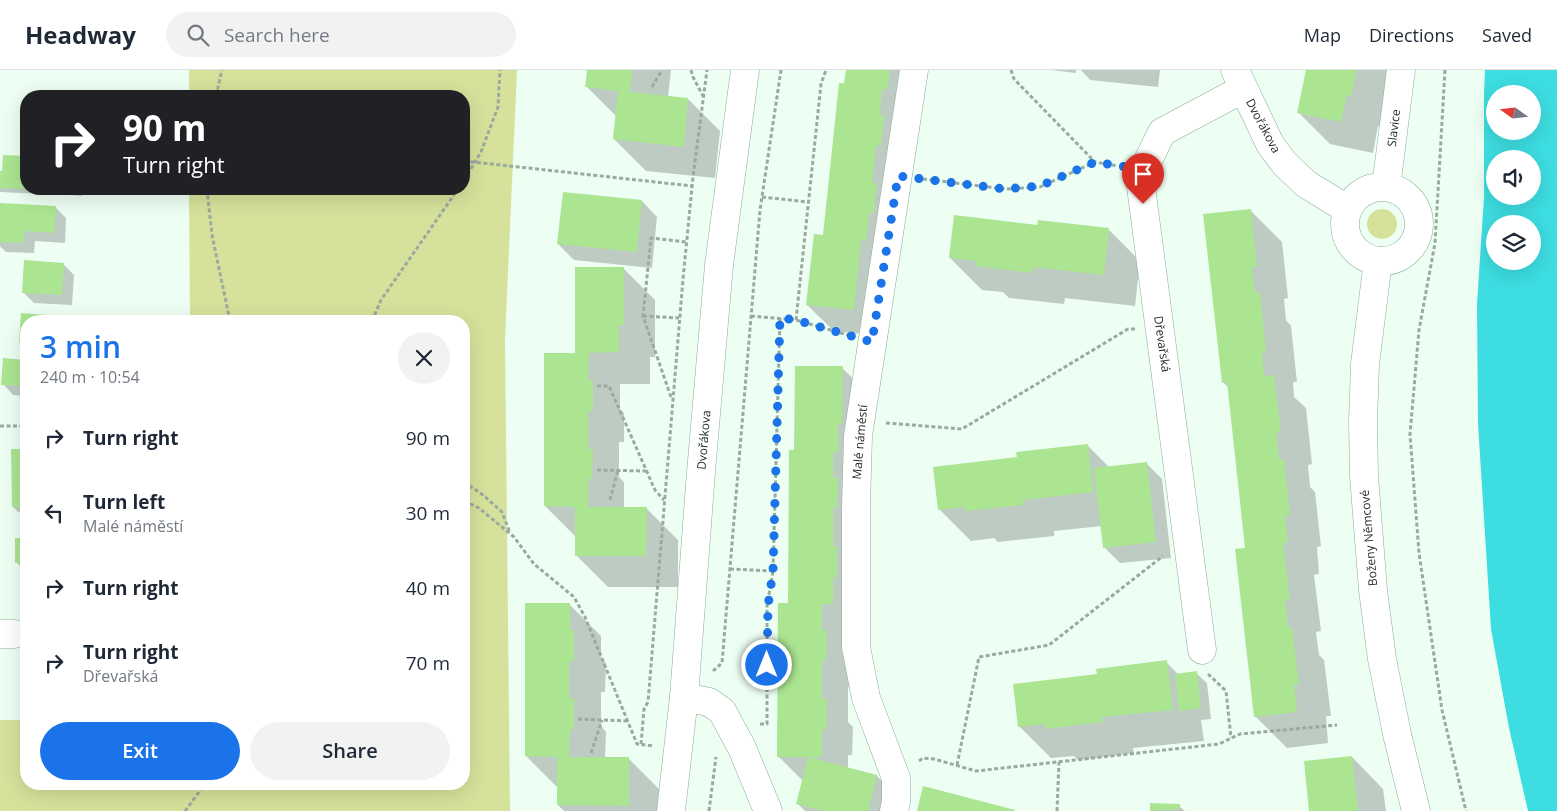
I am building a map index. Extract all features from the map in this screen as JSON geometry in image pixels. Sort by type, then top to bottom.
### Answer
[{"type":"street","name":"Dvořákova","points":[[671,811],[678,748],[697,699],[701,472],[719,265],[745,70]]},
{"type":"street","name":"Malé náměstí","points":[[894,811],[896,778],[866,698],[856,647],[856,507],[858,436],[914,70]]},
{"type":"street","name":"Slavice","points":[[1386,187],[1401,70]]},
{"type":"street","name":"Dvořákova","points":[[1239,79],[1270,144],[1284,163],[1306,184],[1347,209]]},
{"type":"street","name":"Dřevařská","points":[[1202,650],[1141,187],[1146,166],[1162,132],[1239,79]]},
{"type":"street","points":[[1386,187],[1400,191],[1411,201],[1418,214],[1419,229],[1415,243],[1405,254],[1392,260],[1378,262],[1363,257],[1351,246],[1345,224],[1347,209],[1356,196],[1370,188],[1386,187]]},
{"type":"street","name":"Boženy Němcové","points":[[1378,262],[1366,364],[1362,422],[1364,476],[1373,590],[1382,659],[1397,734],[1416,811]]},
{"type":"street","points":[[697,699],[722,711],[749,763],[768,811]]},
{"type":"path","points":[[217,90],[222,70]]},
{"type":"path","points":[[470,170],[481,152],[498,107],[500,70]]},
{"type":"path","points":[[652,87],[662,70]]},
{"type":"path","points":[[691,70],[704,97]]},
{"type":"path","points":[[640,744],[644,710],[648,702],[686,242],[707,70]]},
{"type":"path","points":[[697,699],[711,673],[722,663],[762,197],[780,70]]},
{"type":"path","points":[[796,320],[821,84],[826,70]]},
{"type":"path","points":[[1011,70],[1014,79],[1095,162]]},
{"type":"path","points":[[1445,70],[1435,243],[1419,330],[1410,434],[1419,553],[1442,710],[1466,811]]},
{"type":"path","points":[[470,162],[692,186]]},
{"type":"path","points":[[898,176],[1005,189],[1040,186],[1095,162],[1145,170]]},
{"type":"path","points":[[208,195],[212,235],[229,315]]},
{"type":"path","points":[[375,315],[382,300],[454,195]]},
{"type":"path","points":[[762,197],[808,202]]},
{"type":"path","points":[[671,397],[643,316],[650,238],[686,242]]},
{"type":"path","points":[[643,316],[680,318]]},
{"type":"path","points":[[751,316],[796,320],[872,342]]},
{"type":"path","points":[[733,731],[745,724],[767,724],[768,606],[773,571],[780,318]]},
{"type":"path","points":[[861,421],[962,429],[1128,329],[1159,326]]},
{"type":"path","points":[[597,386],[609,386],[655,490],[664,500]]},
{"type":"path","points":[[0,426],[20,426]]},
{"type":"path","points":[[597,470],[646,471]]},
{"type":"path","points":[[610,500],[618,470]]},
{"type":"path","points":[[470,486],[502,512],[510,534]]},
{"type":"path","points":[[470,504],[479,508],[514,537],[534,564],[574,597],[585,617],[637,744],[678,748]]},
{"type":"path","points":[[957,766],[979,657],[1049,645],[1169,552]]},
{"type":"path","points":[[730,569],[773,571]]},
{"type":"path","points":[[1202,650],[1206,671],[1226,691],[1231,738]]},
{"type":"path","points":[[578,719],[628,721]]},
{"type":"path","points":[[591,753],[602,720]]},
{"type":"path","points":[[896,778],[923,758],[934,759],[976,771],[1220,744],[1240,734],[1337,725]]},
{"type":"path","points":[[709,811],[716,756]]},
{"type":"path","points":[[1057,811],[1059,762]]},
{"type":"path","points":[[185,811],[201,790]]},
{"type":"green space","points":[[189,70],[517,70],[505,340],[510,811],[0,811],[0,720],[20,720],[20,790],[470,790],[470,315],[190,315],[189,195],[470,195],[470,90],[189,90]]},
{"type":"green space","points":[[1382,209],[1393,213],[1397,224],[1393,235],[1382,239],[1371,235],[1367,224],[1371,213]]},
{"type":"water","points":[[1485,70],[1557,70],[1557,811],[1528,811],[1509,728],[1491,629],[1478,424],[1477,304],[1484,197]]},
{"type":"building","points":[[587,70],[632,70],[630,92],[688,98],[684,147],[613,139],[618,91],[585,87]]},
{"type":"building","points":[[846,70],[890,70],[887,90],[882,89],[880,115],[884,115],[881,146],[876,145],[872,183],[877,183],[873,214],[869,213],[866,241],[861,240],[854,310],[806,305],[814,234],[823,235],[839,83],[844,83]]},
{"type":"building","points":[[1306,70],[1357,70],[1351,96],[1347,95],[1341,122],[1297,113]]},
{"type":"building","points":[[3,155],[20,156],[20,189],[0,188],[0,171],[2,171]]},
{"type":"building","points":[[563,192],[642,200],[637,252],[557,244]]},
{"type":"building","points":[[0,203],[56,206],[54,233],[25,231],[23,243],[0,242]]},
{"type":"building","points":[[1251,209],[1257,267],[1252,267],[1255,293],[1260,292],[1266,350],[1262,351],[1264,376],[1274,375],[1281,433],[1276,433],[1279,459],[1284,459],[1290,515],[1285,516],[1288,542],[1283,543],[1290,600],[1285,600],[1288,627],[1292,627],[1299,684],[1294,685],[1297,712],[1254,717],[1235,549],[1245,548],[1227,382],[1222,383],[1203,214]]},
{"type":"building","points":[[954,215],[1037,225],[1038,220],[1109,228],[1104,275],[1033,267],[1033,273],[975,266],[976,261],[949,258]]},
{"type":"building","points":[[24,260],[64,263],[62,295],[22,293]]},
{"type":"building","points":[[575,267],[624,267],[624,325],[619,325],[619,352],[589,353],[588,380],[593,380],[593,411],[588,411],[588,449],[593,449],[592,479],[588,479],[588,507],[647,507],[646,556],[575,556],[575,507],[544,506],[544,353],[575,353]]},
{"type":"building","points":[[21,313],[48,315],[21,315]]},
{"type":"building","points":[[3,358],[20,359],[20,386],[1,385]]},
{"type":"building","points":[[795,366],[843,366],[842,424],[838,424],[838,452],[833,452],[833,478],[838,478],[837,508],[833,508],[833,546],[837,546],[837,577],[833,577],[833,604],[822,604],[822,630],[827,630],[826,661],[822,661],[822,699],[827,699],[826,729],[822,729],[822,757],[777,757],[778,603],[788,603],[789,450],[794,450]]},
{"type":"building","points":[[1088,444],[1093,492],[1023,500],[1023,505],[965,511],[965,507],[938,510],[933,467],[1017,457],[1016,452]]},
{"type":"building","points":[[11,449],[20,449],[20,507],[12,507]]},
{"type":"building","points":[[1147,462],[1156,542],[1103,548],[1094,468]]},
{"type":"building","points":[[15,538],[20,538],[20,563],[15,563]]},
{"type":"building","points":[[525,603],[570,603],[570,630],[574,630],[574,661],[569,661],[569,698],[574,698],[574,729],[570,729],[569,757],[629,757],[629,806],[557,805],[557,757],[525,756]]},
{"type":"building","points":[[1167,660],[1173,710],[1102,717],[1103,722],[1045,729],[1045,724],[1018,727],[1013,684],[1097,674],[1096,669]]},
{"type":"building","points":[[1197,671],[1201,708],[1179,711],[1175,674]]},
{"type":"building","points":[[1352,756],[1358,811],[1309,811],[1304,761]]},
{"type":"building","points":[[808,757],[877,775],[868,811],[824,811],[796,804]]},
{"type":"building","points":[[923,786],[1015,810],[1015,811],[917,811]]},
{"type":"building","points":[[1150,803],[1180,804],[1180,809],[1150,811]]},
{"type":"route","points":[[767,665],[768,606],[773,571],[780,318],[796,320],[872,342],[898,176],[1005,189],[1040,186],[1095,162],[1145,170],[1141,187],[1143,204]]}]
